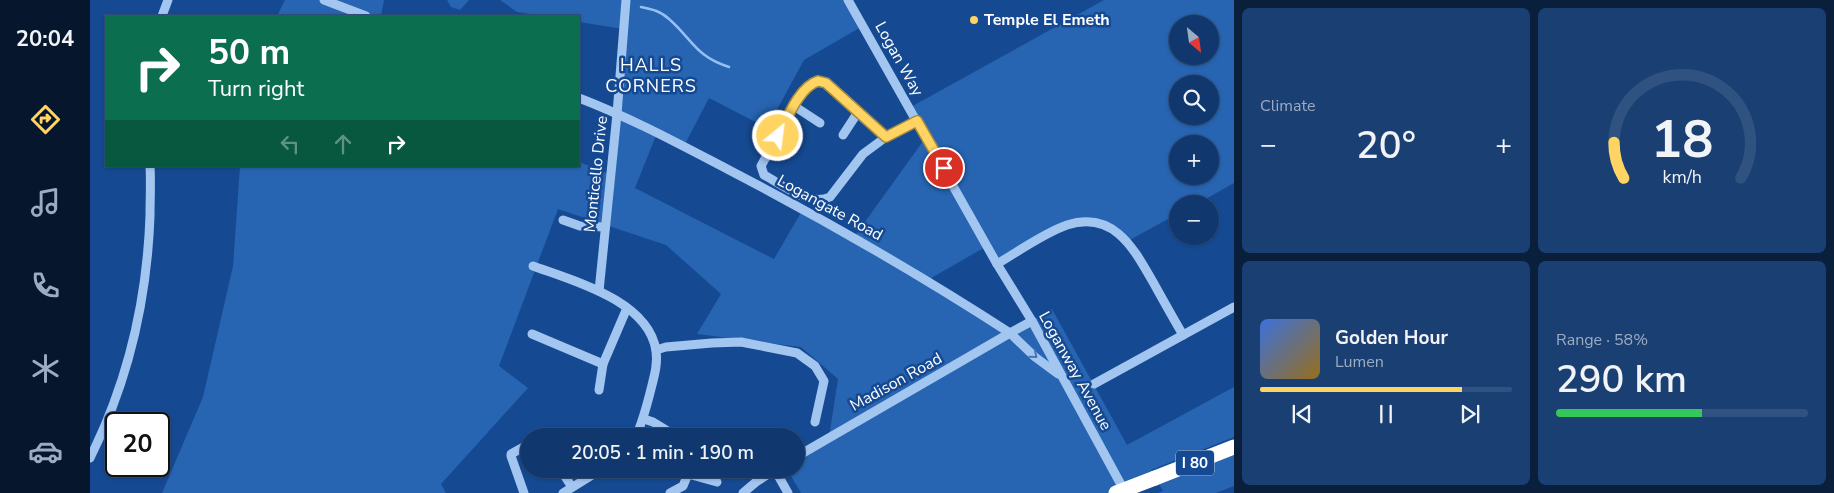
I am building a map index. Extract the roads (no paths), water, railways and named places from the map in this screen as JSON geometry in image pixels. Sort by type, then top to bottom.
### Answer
[{"type":"highway","name":"I 80","points":[[1116,493],[1234,447]]},
{"type":"street","points":[[162,15],[168,0]]},
{"type":"street","points":[[324,0],[363,15]]},
{"type":"street","name":"Monticello Drive","points":[[599,291],[617,114],[626,0]]},
{"type":"street","name":"Logan Way","points":[[848,0],[997,264]]},
{"type":"street","points":[[886,137],[826,83],[818,81],[808,86],[794,106],[762,166],[764,175],[809,199],[824,200],[830,197],[863,154],[886,137],[917,121]]},
{"type":"street","name":"Logangate Road","points":[[580,98],[641,124],[830,224],[1010,333],[1035,357],[1061,376]]},
{"type":"street","points":[[794,106],[820,123]]},
{"type":"street","points":[[843,135],[858,112]]},
{"type":"street","points":[[90,458],[106,424],[126,369],[138,321],[147,266],[150,167]]},
{"type":"street","points":[[768,190],[774,180]]},
{"type":"street","points":[[563,220],[580,226],[605,227]]},
{"type":"street","points":[[997,264],[1066,226],[1087,223],[1107,227],[1121,235],[1135,250],[1183,336]]},
{"type":"street","name":"Loganway Avenue","points":[[997,264],[1032,321],[1126,493]]},
{"type":"street","points":[[533,266],[599,291],[627,308],[646,325],[656,350],[656,370],[644,419],[640,428]]},
{"type":"street","points":[[1094,384],[1234,307]]},
{"type":"street","points":[[599,390],[603,364],[627,308]]},
{"type":"street","points":[[1010,333],[1032,321]]},
{"type":"street","name":"Madison Road","points":[[805,452],[1010,333]]},
{"type":"street","points":[[532,334],[603,364]]},
{"type":"street","points":[[656,350],[666,347],[712,342],[741,342],[797,353],[815,366],[824,381],[815,422]]},
{"type":"street","points":[[644,419],[663,428]]},
{"type":"street","points":[[520,449],[510,456],[524,493]]},
{"type":"street","points":[[566,478],[572,487]]},
{"type":"street","points":[[563,493],[587,478]]},
{"type":"street","points":[[670,493],[683,486],[685,478]]},
{"type":"street","points":[[706,478],[717,482]]},
{"type":"street","points":[[744,493],[762,478]]},
{"type":"street","points":[[780,478],[788,493]]},
{"type":"waterway","points":[[641,7],[666,16],[702,53],[718,63],[729,67]]},
{"type":"place","name":"Temple El Emeth","points":[[974,20]]},
{"type":"district","name":"HALLS CORNERS","points":[[651,75]]}]
